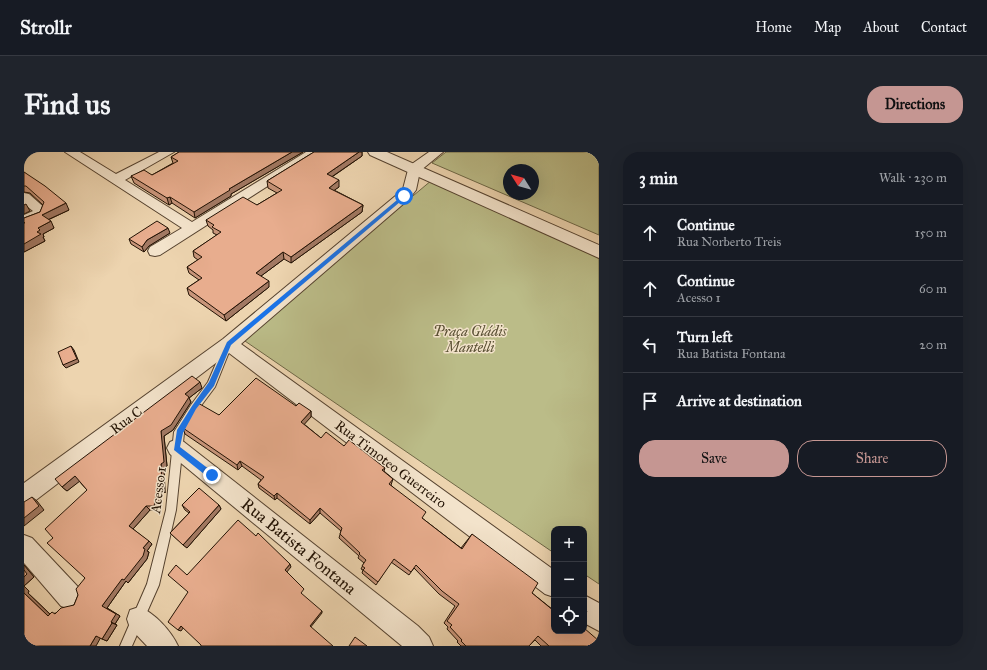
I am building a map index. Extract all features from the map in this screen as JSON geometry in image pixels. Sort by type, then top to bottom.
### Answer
[{"type":"street","points":[[71,152],[192,228]]},
{"type":"street","points":[[115,180],[168,152]]},
{"type":"street","points":[[155,251],[315,152]]},
{"type":"street","points":[[375,152],[418,166],[599,239]]},
{"type":"street","points":[[398,152],[418,166],[599,252]]},
{"type":"street","points":[[418,166],[437,152]]},
{"type":"street","name":"Rua C","points":[[24,496],[229,344],[404,196],[409,190],[418,166]]},
{"type":"street","points":[[24,197],[40,210],[38,214],[24,221]]},
{"type":"street","name":"Rua Timoteo Guerreiro","points":[[229,344],[551,583]]},
{"type":"street","name":"Rua Batista Fontana","points":[[177,448],[409,635],[420,646]]},
{"type":"street","points":[[24,546],[70,597]]},
{"type":"street","points":[[587,610],[599,619]]},
{"type":"street","points":[[139,619],[165,646]]},
{"type":"lane","name":"Acesso 1","points":[[126,646],[153,585],[171,510],[179,432],[194,408],[212,384],[229,344]]},
{"type":"green space","points":[[446,152],[599,152],[599,235],[518,200],[539,200],[539,164],[503,164],[503,194],[432,163]]},
{"type":"green space","name":"Praça Gládis Mantelli","points":[[432,180],[599,256],[599,584],[587,576],[587,526],[551,526],[551,551],[242,339]]},
{"type":"building","points":[[179,152],[292,152],[229,189],[230,190],[194,212],[170,197],[167,198],[131,176],[144,170],[152,175],[178,161],[171,157]]},
{"type":"building","points":[[314,152],[359,152],[327,174],[339,180],[329,188],[363,205],[291,257],[283,252],[256,273],[269,281],[224,315],[187,288],[202,278],[187,267],[202,257],[193,251],[221,232],[212,227],[214,225],[206,220],[243,197],[257,205],[282,190],[267,181]]},
{"type":"building","points":[[24,172],[45,186],[66,203],[42,215],[51,221],[38,228],[40,230],[37,232],[41,234],[24,244],[24,218],[40,212],[44,202],[26,186],[24,186]]},
{"type":"building","points":[[157,221],[168,228],[147,240],[142,247],[129,239]]},
{"type":"building","points":[[71,346],[77,359],[63,365],[58,352]]},
{"type":"building","points":[[192,376],[200,382],[185,394],[189,397],[171,425],[161,431],[164,462],[161,464],[162,488],[158,485],[154,506],[146,506],[129,526],[149,541],[143,548],[145,549],[143,556],[124,580],[122,579],[102,606],[116,614],[111,622],[112,623],[102,639],[96,636],[90,646],[24,646],[24,593],[48,616],[52,612],[55,614],[61,608],[74,605],[78,595],[76,589],[85,578],[47,543],[53,538],[45,529],[87,490],[75,476],[62,487],[55,479]]},
{"type":"building","points":[[256,378],[296,406],[299,403],[311,411],[301,422],[321,438],[326,432],[344,446],[349,440],[385,468],[382,470],[393,479],[389,484],[426,512],[422,518],[462,549],[472,534],[538,583],[532,593],[551,609],[551,634],[587,634],[587,631],[599,641],[599,646],[549,646],[538,636],[529,646],[466,646],[450,627],[452,625],[447,621],[459,604],[442,591],[416,565],[411,572],[394,559],[378,582],[363,570],[365,568],[362,566],[366,560],[340,534],[342,528],[320,508],[310,520],[277,493],[274,496],[258,484],[264,477],[240,461],[237,465],[183,428],[198,403],[219,415]]},
{"type":"building","points":[[199,488],[219,505],[183,545],[170,533],[190,512],[182,505]]},
{"type":"building","points":[[32,497],[39,506],[24,518],[24,502]]},
{"type":"building","points":[[238,520],[256,536],[258,533],[290,564],[285,570],[304,589],[301,593],[322,611],[310,626],[333,646],[201,646],[181,626],[178,630],[168,622],[188,592],[168,575],[176,565],[187,575]]},
{"type":"building","points":[[24,570],[27,574],[24,577]]},
{"type":"building","points":[[355,637],[367,646],[349,646]]},
{"type":"route","points":[[212,475],[177,448],[179,432],[194,408],[212,384],[229,344],[404,196]]}]
